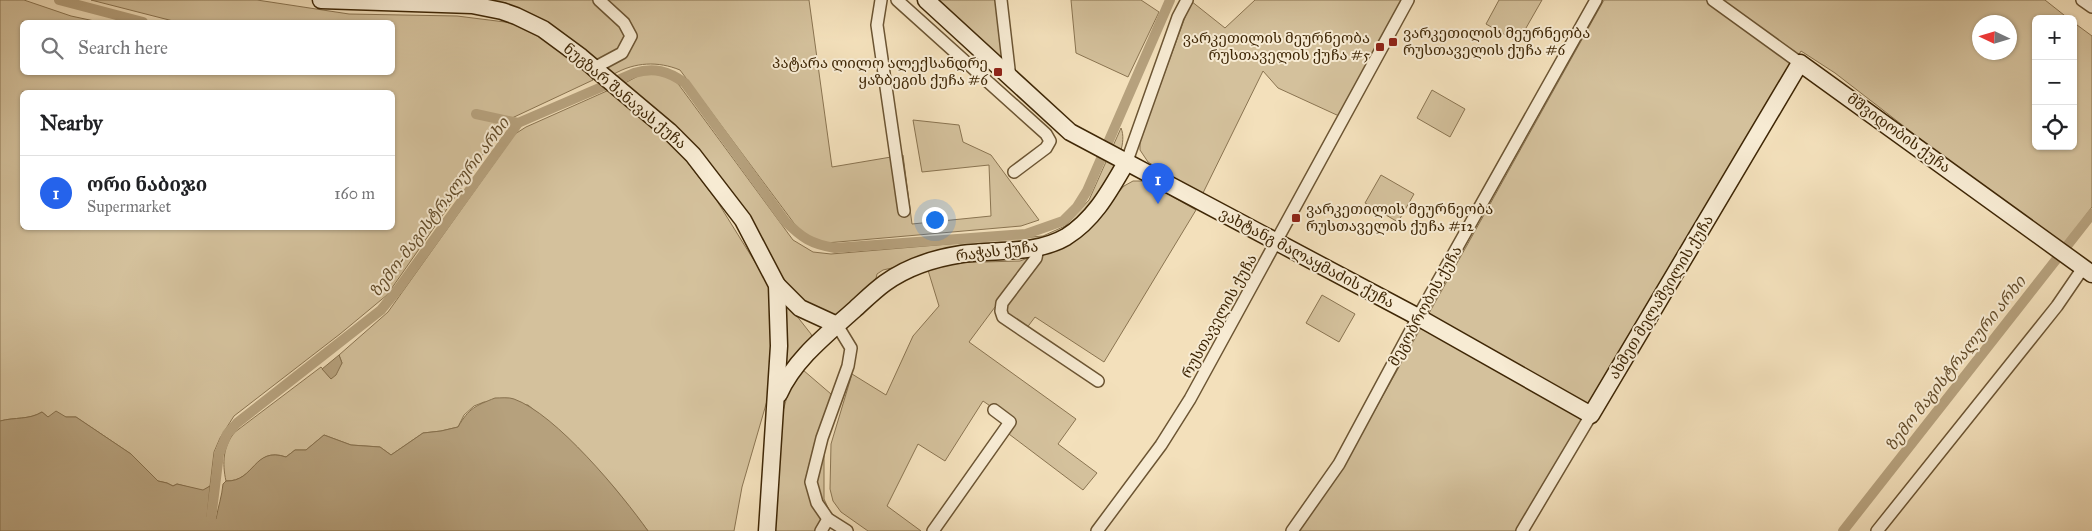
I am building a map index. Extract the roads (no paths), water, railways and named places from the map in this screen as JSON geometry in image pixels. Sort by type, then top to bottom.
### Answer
[{"type":"street","name":"ნუგზარ შანავას ქუჩა","points":[[321,0],[472,6],[502,11],[543,30],[598,70],[624,92],[682,144],[717,184],[743,220],[778,285],[779,328],[767,531]]},
{"type":"street","points":[[598,70],[622,53],[631,36],[624,23],[599,0]]},
{"type":"street","points":[[881,0],[878,25],[904,211]]},
{"type":"street","points":[[897,0],[1046,134],[1050,141],[1046,148],[1014,172]]},
{"type":"street","name":"ვახტანგ მალაყმაძის ქუჩა","points":[[926,0],[1070,132],[1418,317],[1591,415]]},
{"type":"street","points":[[1001,0],[1010,78]]},
{"type":"street","name":"რაჭას ქუჩა","points":[[775,402],[786,378],[804,357],[885,283],[910,270],[945,257],[1035,247],[1064,238],[1081,227],[1097,210],[1123,159],[1178,17],[1187,0]]},
{"type":"street","name":"რუსთაველის ქუჩა","points":[[1097,531],[1161,445],[1175,423],[1276,243],[1408,0]]},
{"type":"street","name":"მეგობრობის ქუჩა","points":[[1292,531],[1339,464],[1418,317],[1596,0]]},
{"type":"street","name":"მშვიდობის ქუჩა","points":[[1714,0],[2054,246],[2085,265]]},
{"type":"street","points":[[2082,0],[2092,7]]},
{"type":"street","name":"ახმეთ მელაშვილის ქუჩა","points":[[1522,531],[1800,63]]},
{"type":"street","points":[[1035,247],[1036,258],[1002,303],[1001,311],[1003,317],[1098,381]]},
{"type":"street","points":[[1876,531],[2058,306],[2085,265]]},
{"type":"street","points":[[778,285],[800,308],[837,325],[851,348],[848,366],[822,438],[811,482],[817,503],[828,519],[847,531]]},
{"type":"street","points":[[933,531],[1010,422],[994,410]]},
{"type":"street","points":[[821,531],[828,519]]},
{"type":"waterway","points":[[59,0],[135,20]]},
{"type":"waterway","name":"ზემო-მაგისტრალური არხი","points":[[211,519],[219,454],[227,434],[237,423],[381,310],[399,288],[518,123],[634,73],[648,70],[661,71],[685,83],[785,221],[802,236],[813,242],[835,248],[1026,234],[1063,221],[1077,207],[1087,191],[1170,0]]},
{"type":"waterway","points":[[476,114],[518,123]]},
{"type":"waterway","name":"ზემო მაგისტრალური არხი","points":[[1843,531],[2092,214]]},
{"type":"place","name":"ვარკეთილის მეურნეობა რუსთაველის ქუჩა #6","points":[[1393,42]]},
{"type":"place","name":"ვარკეთილის მეურნეობა რუსთაველის ქუჩა #5","points":[[1380,47]]},
{"type":"place","name":"პატარა ლილო ალექსანდრე ყაზბეგის ქუჩა #6","points":[[998,72]]},
{"type":"place","name":"ორი ნაბიჯი","points":[[1158,204]]},
{"type":"place","name":"ვარკეთილის მეურნეობა რუსთაველის ქუჩა #12","points":[[1296,218]]}]
